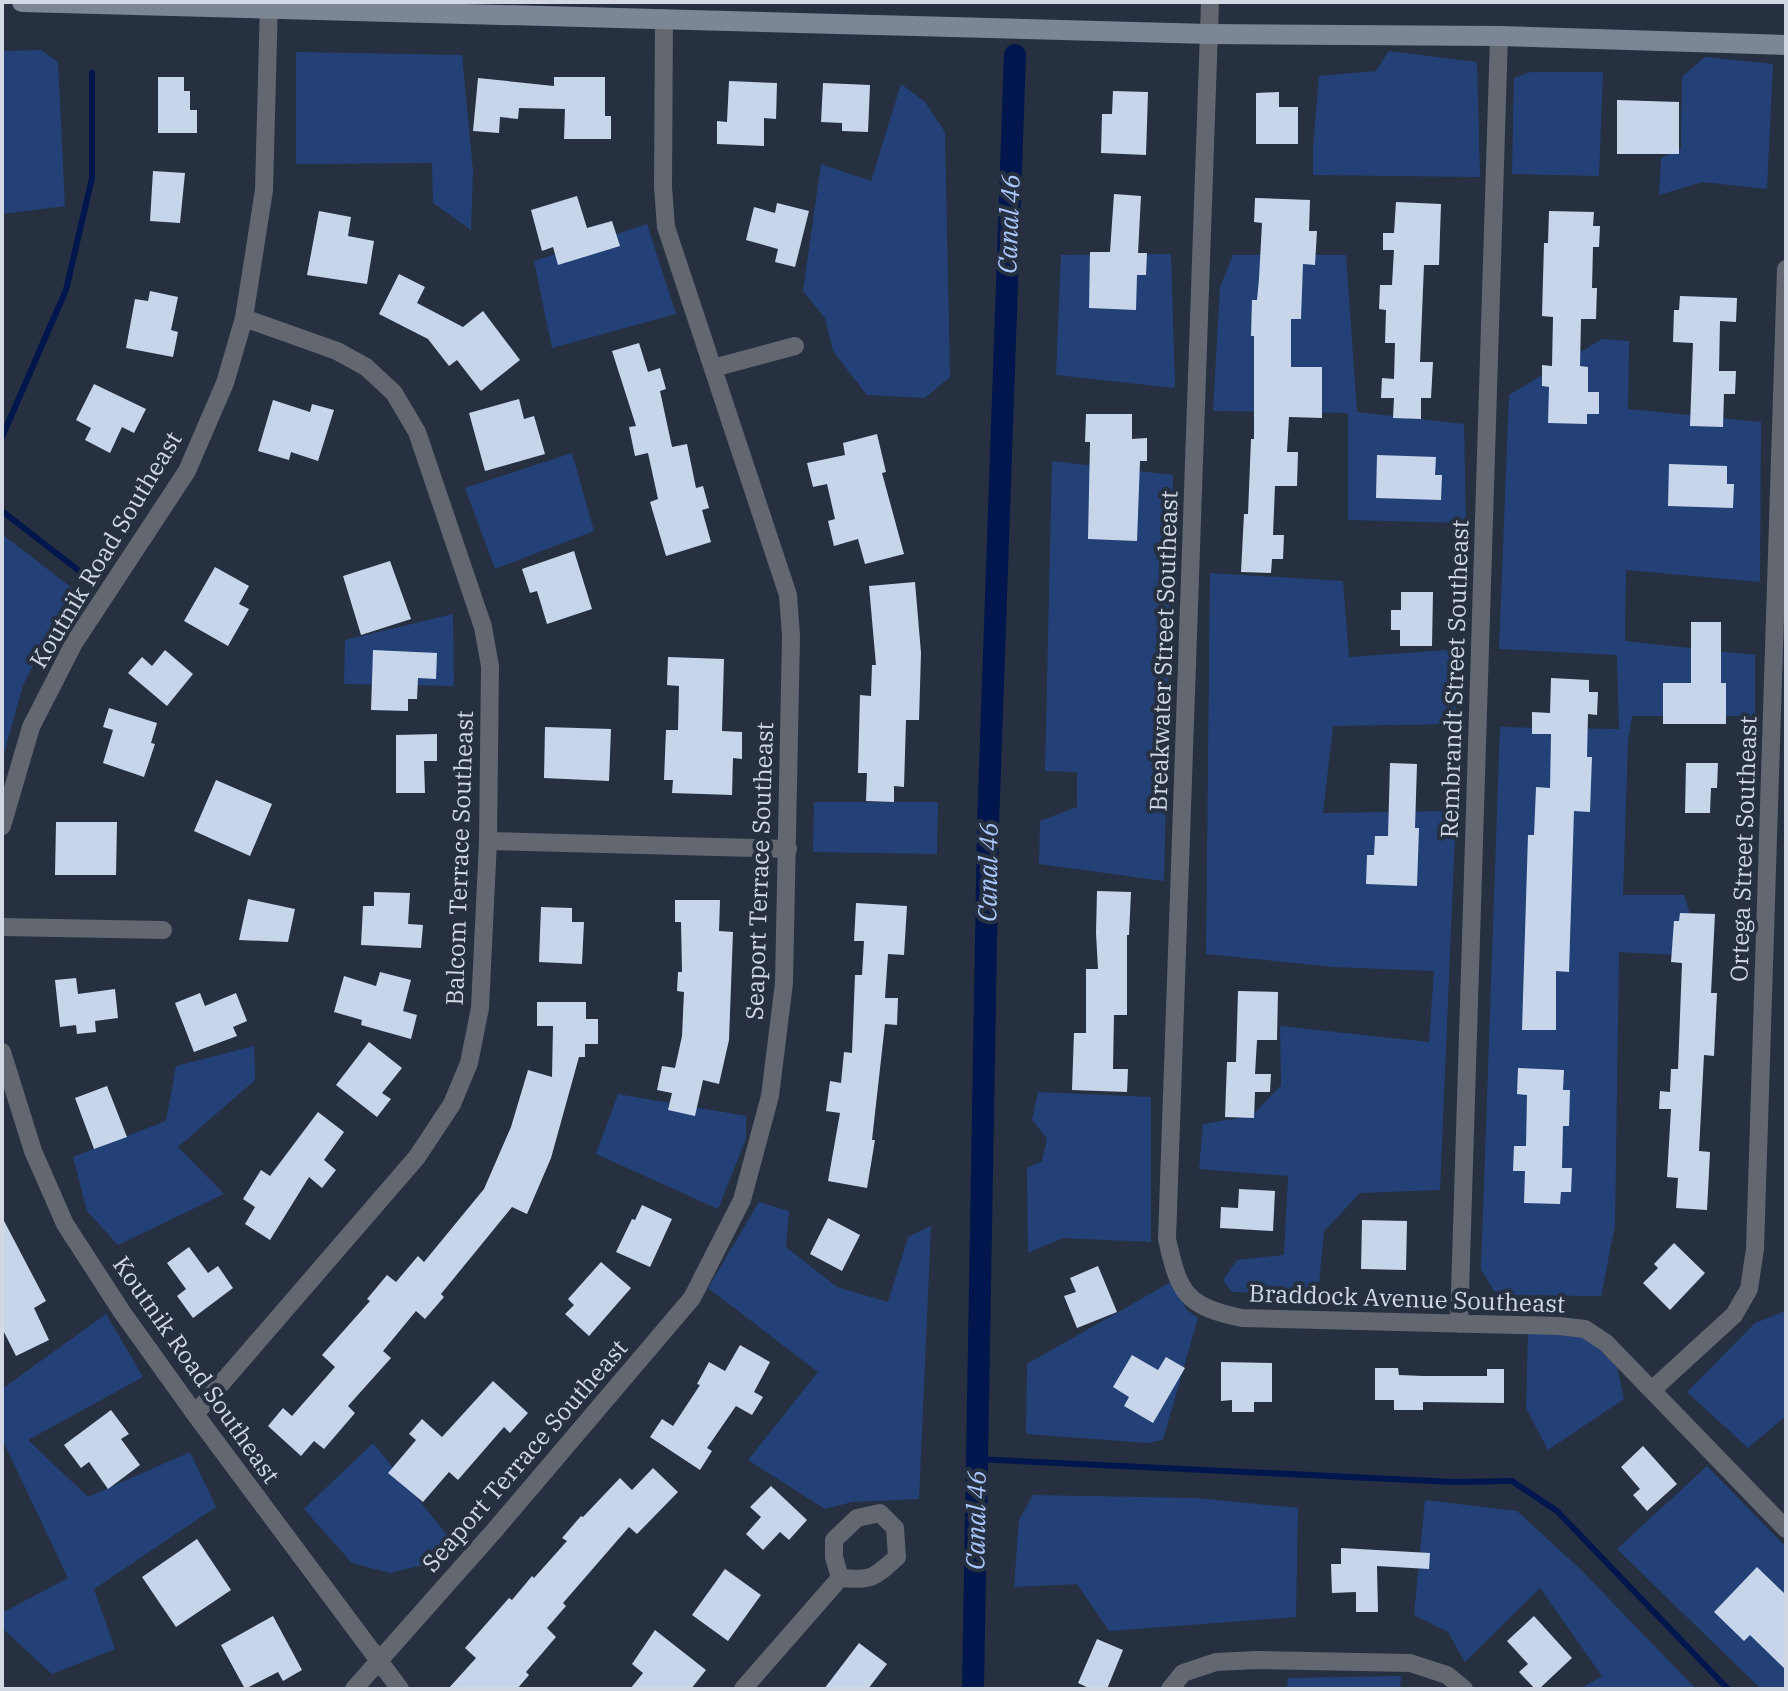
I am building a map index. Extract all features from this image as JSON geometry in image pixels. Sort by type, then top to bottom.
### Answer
[{"type":"street","points":[[22,2],[269,6],[1209,34],[1499,36],[1786,45]]},
{"type":"street","name":"Breakwater Street Southeast","points":[[1188,1296],[1175,1274],[1167,1239],[1210,2]]},
{"type":"street","name":"Koutnik Road Southeast","points":[[2,826],[31,727],[74,643],[187,471],[225,383],[244,318],[264,190],[269,6]]},
{"type":"street","name":"Seaport Terrace Southeast","points":[[354,1689],[494,1531],[692,1298],[742,1200],[770,1096],[784,983],[791,636],[788,595],[666,227],[663,187],[664,18]]},
{"type":"street","name":"Rembrandt Street Southeast","points":[[1459,1324],[1499,36]]},
{"type":"street","name":"Ortega Street Southeast","points":[[1652,1390],[1734,1315],[1749,1289],[1755,1249],[1786,269]]},
{"type":"street","name":"Balcom Terrace Southeast","points":[[195,1414],[417,1157],[452,1104],[469,1063],[480,1008],[488,841],[490,666],[483,627],[417,432],[394,393],[366,367],[337,351],[244,318]]},
{"type":"street","points":[[713,368],[795,346]]},
{"type":"street","points":[[488,841],[788,849]]},
{"type":"street","points":[[2,927],[163,930]]},
{"type":"street","name":"Koutnik Road Southeast","points":[[2,1052],[33,1151],[65,1224],[122,1312],[195,1414],[400,1689]]},
{"type":"street","name":"Braddock Avenue Southeast","points":[[1188,1296],[1211,1312],[1242,1318],[1585,1329],[1606,1343],[1786,1529]]},
{"type":"street","points":[[743,1689],[840,1578]]},
{"type":"street","points":[[1170,1689],[1183,1673],[1216,1662],[1257,1660],[1410,1663],[1447,1675],[1464,1689]]},
{"type":"shaded area","points":[[41,50],[58,62],[65,206],[2,214],[2,51]]},
{"type":"shaded area","points":[[1389,51],[1477,62],[1480,177],[1313,175],[1319,76],[1376,71]]},
{"type":"shaded area","points":[[296,52],[462,55],[473,171],[471,230],[433,203],[432,163],[296,164]]},
{"type":"shaded area","points":[[1705,57],[1773,64],[1767,189],[1702,182],[1659,195],[1661,158],[1681,149],[1682,77]]},
{"type":"shaded area","points":[[1531,72],[1603,72],[1599,176],[1512,174],[1514,78]]},
{"type":"shaded area","points":[[901,84],[925,102],[945,132],[950,377],[925,398],[867,395],[833,351],[825,318],[803,291],[821,164],[871,181]]},
{"type":"shaded area","points":[[647,224],[676,314],[552,348],[534,261]]},
{"type":"shaded area","points":[[1171,254],[1175,388],[1056,375],[1061,255]]},
{"type":"shaded area","points":[[1233,255],[1346,255],[1357,412],[1464,424],[1466,523],[1348,520],[1348,413],[1213,411],[1220,287]]},
{"type":"shaded area","points":[[1602,339],[1629,341],[1628,409],[1761,422],[1760,582],[1626,570],[1625,641],[1755,655],[1755,716],[1632,716],[1628,741],[1623,895],[1684,895],[1697,937],[1679,955],[1619,952],[1615,1225],[1601,1296],[1510,1295],[1494,1291],[1481,1269],[1500,727],[1619,729],[1617,655],[1499,649],[1509,395]]},
{"type":"shaded area","points":[[572,453],[594,531],[495,569],[465,488]]},
{"type":"shaded area","points":[[1052,461],[1173,475],[1164,881],[1039,864],[1040,821],[1077,807],[1077,772],[1045,771]]},
{"type":"shaded area","points":[[2,534],[72,588],[23,685],[2,761]]},
{"type":"shaded area","points":[[1210,573],[1343,581],[1349,657],[1462,649],[1454,724],[1333,726],[1323,813],[1456,811],[1440,1190],[1360,1193],[1324,1231],[1318,1294],[1232,1292],[1223,1280],[1237,1260],[1284,1255],[1288,1176],[1199,1169],[1203,1124],[1252,1116],[1281,1085],[1280,1026],[1429,1042],[1434,971],[1334,967],[1206,954]]},
{"type":"shaded area","points":[[453,614],[454,686],[344,684],[345,640]]},
{"type":"shaded area","points":[[814,802],[938,802],[937,854],[813,852]]},
{"type":"shaded area","points":[[254,1046],[255,1080],[178,1147],[224,1194],[118,1245],[87,1211],[73,1157],[166,1121],[176,1066]]},
{"type":"shaded area","points":[[1038,1092],[1151,1097],[1151,1242],[1063,1238],[1028,1253],[1027,1168],[1042,1161],[1047,1138],[1032,1120]]},
{"type":"shaded area","points":[[618,1094],[746,1116],[746,1139],[718,1209],[596,1154]]},
{"type":"shaded area","points":[[759,1202],[789,1211],[786,1247],[837,1287],[888,1302],[908,1237],[931,1226],[919,1499],[852,1502],[825,1509],[748,1460],[818,1372],[708,1288]]},
{"type":"shaded area","points":[[1171,1282],[1187,1310],[1198,1318],[1163,1440],[1147,1443],[1026,1434],[1027,1364]]},
{"type":"shaded area","points":[[1786,1311],[1786,1416],[1748,1448],[1687,1392],[1755,1323]]},
{"type":"shaded area","points":[[106,1314],[143,1377],[28,1440],[88,1497],[190,1452],[216,1507],[94,1589],[115,1649],[52,1674],[2,1628],[2,1613],[68,1578],[2,1439],[2,1389]]},
{"type":"shaded area","points":[[1528,1333],[1587,1337],[1617,1367],[1624,1399],[1548,1450],[1526,1408]]},
{"type":"shaded area","points":[[373,1443],[447,1535],[432,1563],[390,1573],[352,1563],[304,1509]]},
{"type":"shaded area","points":[[1707,1466],[1786,1547],[1786,1689],[1761,1689],[1617,1549]]},
{"type":"shaded area","points":[[1033,1495],[1196,1498],[1298,1508],[1296,1617],[1109,1631],[1077,1584],[1014,1587],[1019,1520]]},
{"type":"shaded area","points":[[1425,1500],[1517,1511],[1580,1569],[1696,1689],[1580,1689],[1602,1676],[1540,1588],[1465,1662],[1448,1632],[1414,1615]]},
{"type":"shaded area","points":[[1401,1676],[1400,1689],[1287,1689],[1288,1678]]},
{"type":"building","points":[[158,77],[184,77],[184,91],[190,91],[190,110],[197,110],[197,133],[158,133]]},
{"type":"building","points":[[554,77],[605,77],[605,116],[611,116],[611,139],[564,139],[565,109],[519,108],[518,119],[500,117],[499,133],[473,131],[478,78],[554,86]]},
{"type":"building","points":[[729,81],[777,83],[776,119],[764,118],[764,146],[717,144],[717,121],[727,122]]},
{"type":"building","points":[[823,83],[870,85],[868,132],[842,131],[842,123],[821,122]]},
{"type":"building","points":[[1113,91],[1148,92],[1146,155],[1101,153],[1102,114],[1112,114]]},
{"type":"building","points":[[1279,92],[1279,107],[1298,107],[1298,144],[1256,144],[1256,93]]},
{"type":"building","points":[[1617,100],[1679,102],[1679,154],[1617,154]]},
{"type":"building","points":[[153,171],[185,173],[180,223],[150,221]]},
{"type":"building","points":[[1114,194],[1141,196],[1138,253],[1147,253],[1146,275],[1137,275],[1136,310],[1089,308],[1090,252],[1110,252]]},
{"type":"building","points":[[577,196],[587,228],[612,221],[620,246],[558,265],[553,247],[542,251],[531,210]]},
{"type":"building","points":[[1255,198],[1310,200],[1309,231],[1317,231],[1315,265],[1303,264],[1301,319],[1291,319],[1291,367],[1322,367],[1322,418],[1289,417],[1287,452],[1298,452],[1297,486],[1275,486],[1273,535],[1284,535],[1283,559],[1272,559],[1271,573],[1241,572],[1244,514],[1248,514],[1251,439],[1254,439],[1252,300],[1257,300],[1262,223],[1254,222]]},
{"type":"building","points":[[1396,202],[1441,204],[1439,265],[1424,265],[1420,362],[1433,362],[1431,398],[1421,398],[1421,419],[1393,418],[1394,398],[1381,398],[1382,378],[1394,379],[1395,343],[1385,343],[1386,310],[1379,309],[1380,285],[1392,285],[1394,250],[1383,250],[1383,233],[1394,233]]},
{"type":"building","points":[[777,203],[809,211],[795,267],[775,262],[778,249],[746,240],[754,207],[775,213]]},
{"type":"building","points":[[319,211],[351,217],[348,236],[374,241],[367,284],[307,275]]},
{"type":"building","points":[[1549,211],[1594,212],[1593,226],[1600,226],[1599,247],[1593,247],[1592,288],[1597,288],[1596,319],[1581,319],[1580,366],[1588,367],[1588,392],[1599,392],[1599,414],[1587,414],[1587,424],[1548,423],[1549,387],[1542,386],[1542,365],[1552,366],[1553,317],[1542,316],[1544,243],[1548,243]]},
{"type":"building","points":[[399,274],[425,287],[417,303],[463,327],[483,311],[520,360],[481,391],[457,360],[449,366],[428,339],[379,314]]},
{"type":"building","points":[[150,291],[178,297],[171,330],[178,332],[173,357],[126,348],[135,299],[148,301]]},
{"type":"building","points":[[1680,296],[1737,298],[1736,322],[1720,321],[1719,371],[1736,371],[1735,394],[1724,394],[1723,427],[1690,426],[1693,343],[1673,342],[1674,310],[1679,310]]},
{"type":"building","points":[[639,343],[648,372],[660,368],[666,389],[660,391],[672,447],[687,444],[696,488],[703,486],[709,508],[702,510],[711,542],[666,556],[650,502],[658,499],[648,453],[635,456],[629,427],[636,426],[612,351]]},
{"type":"building","points":[[94,384],[146,409],[134,433],[122,427],[110,453],[85,440],[91,428],[76,420]]},
{"type":"building","points":[[519,399],[524,419],[534,416],[545,454],[485,471],[469,413]]},
{"type":"building","points":[[273,400],[310,412],[312,404],[334,410],[318,461],[291,452],[289,460],[258,451]]},
{"type":"building","points":[[1086,414],[1132,414],[1132,439],[1147,438],[1147,461],[1140,461],[1137,541],[1088,539],[1090,442],[1085,442]]},
{"type":"building","points":[[877,434],[886,472],[882,473],[904,554],[865,564],[858,539],[834,546],[828,521],[835,519],[827,484],[813,487],[807,463],[845,455],[843,443]]},
{"type":"building","points":[[1377,455],[1436,457],[1435,475],[1442,475],[1441,500],[1376,498]]},
{"type":"building","points":[[1669,464],[1727,466],[1727,484],[1734,484],[1733,508],[1668,506]]},
{"type":"building","points":[[574,551],[592,609],[547,624],[537,591],[530,593],[522,569]]},
{"type":"building","points":[[390,561],[411,619],[361,635],[343,576]]},
{"type":"building","points":[[215,567],[249,586],[239,604],[249,609],[228,646],[184,621]]},
{"type":"building","points":[[915,582],[921,653],[919,720],[906,720],[904,787],[894,786],[894,802],[866,801],[867,773],[858,773],[860,695],[871,696],[872,665],[876,665],[869,586]]},
{"type":"building","points":[[1401,592],[1433,592],[1432,646],[1400,646],[1400,630],[1391,630],[1391,610],[1401,610]]},
{"type":"building","points":[[1691,622],[1721,622],[1721,683],[1726,683],[1726,724],[1663,724],[1663,683],[1691,683]]},
{"type":"building","points":[[165,650],[193,674],[167,706],[128,673],[142,657],[152,666]]},
{"type":"building","points":[[373,650],[437,653],[436,679],[418,678],[417,699],[408,699],[408,711],[371,710]]},
{"type":"building","points":[[668,657],[724,659],[722,731],[742,732],[742,759],[733,758],[732,795],[672,793],[673,780],[664,780],[666,730],[678,730],[679,686],[667,685]]},
{"type":"building","points":[[1551,678],[1589,680],[1589,692],[1598,692],[1597,715],[1588,714],[1587,757],[1592,757],[1590,812],[1574,811],[1569,972],[1556,971],[1556,1030],[1522,1030],[1528,835],[1534,835],[1536,787],[1550,788],[1551,734],[1532,734],[1532,712],[1550,713]]},
{"type":"building","points":[[109,708],[157,723],[151,743],[155,744],[144,777],[103,763],[113,730],[103,727]]},
{"type":"building","points":[[545,727],[611,729],[609,781],[544,778]]},
{"type":"building","points":[[437,734],[437,761],[424,761],[425,793],[396,793],[396,735]]},
{"type":"building","points":[[1390,763],[1417,764],[1417,886],[1366,884],[1367,855],[1374,855],[1375,836],[1388,836]]},
{"type":"building","points":[[1686,763],[1718,763],[1717,788],[1711,788],[1710,813],[1685,813]]},
{"type":"building","points":[[216,780],[272,804],[250,856],[194,831]]},
{"type":"building","points":[[56,822],[117,822],[116,875],[55,875]]},
{"type":"building","points":[[1097,891],[1131,892],[1127,935],[1127,1015],[1114,1015],[1113,1069],[1128,1069],[1127,1092],[1072,1090],[1074,1033],[1086,1033],[1086,969],[1098,969]]},
{"type":"building","points":[[374,892],[410,893],[408,924],[423,925],[421,948],[361,945],[363,906],[374,906]]},
{"type":"building","points":[[248,899],[295,909],[288,942],[239,940]]},
{"type":"building","points":[[675,900],[720,900],[719,931],[733,932],[729,1040],[719,1084],[703,1080],[695,1116],[668,1110],[672,1093],[657,1090],[662,1066],[675,1068],[682,1036],[684,992],[677,991],[678,972],[682,972],[681,922],[675,922]]},
{"type":"building","points":[[856,903],[907,906],[904,955],[888,954],[885,998],[898,998],[897,1025],[885,1024],[872,1140],[875,1140],[867,1188],[828,1181],[840,1113],[826,1111],[830,1081],[841,1083],[844,1052],[852,1053],[855,975],[862,975],[864,941],[854,941]]},
{"type":"building","points":[[541,907],[572,908],[572,922],[584,922],[582,964],[539,962]]},
{"type":"building","points":[[1680,913],[1715,914],[1711,993],[1717,993],[1714,1056],[1704,1055],[1699,1151],[1710,1152],[1707,1210],[1676,1208],[1678,1178],[1667,1177],[1671,1109],[1659,1109],[1660,1091],[1670,1092],[1671,1069],[1678,1069],[1682,963],[1671,962],[1674,921],[1679,921]]},
{"type":"building","points":[[380,972],[411,980],[403,1011],[417,1015],[411,1039],[361,1025],[362,1020],[334,1012],[344,976],[376,986]]},
{"type":"building","points":[[76,978],[78,994],[115,989],[118,1018],[95,1021],[96,1032],[77,1034],[76,1025],[60,1027],[55,980]]},
{"type":"building","points":[[1238,991],[1278,992],[1277,1040],[1257,1040],[1255,1074],[1271,1074],[1270,1092],[1255,1092],[1254,1118],[1225,1117],[1227,1062],[1236,1062]]},
{"type":"building","points":[[200,993],[205,1006],[236,993],[247,1021],[233,1027],[237,1036],[194,1052],[175,1003]]},
{"type":"building","points":[[537,1002],[586,1002],[586,1019],[598,1019],[598,1044],[585,1044],[585,1057],[579,1057],[551,1158],[527,1214],[512,1207],[441,1294],[444,1297],[425,1319],[416,1311],[383,1351],[391,1358],[348,1406],[355,1413],[324,1449],[314,1441],[301,1456],[268,1426],[283,1408],[292,1416],[335,1367],[322,1355],[370,1301],[367,1299],[387,1275],[396,1282],[418,1256],[424,1262],[484,1189],[511,1127],[528,1070],[552,1077],[553,1026],[537,1026]]},
{"type":"building","points":[[369,1042],[402,1068],[382,1093],[391,1099],[377,1117],[336,1085]]},
{"type":"building","points":[[1518,1068],[1564,1070],[1563,1090],[1570,1090],[1569,1126],[1563,1126],[1562,1168],[1572,1168],[1571,1192],[1561,1192],[1560,1204],[1524,1203],[1525,1171],[1513,1171],[1514,1146],[1526,1146],[1527,1095],[1517,1094]]},
{"type":"building","points":[[107,1086],[127,1137],[94,1149],[75,1098]]},
{"type":"building","points":[[318,1112],[344,1132],[324,1160],[336,1170],[322,1188],[309,1177],[270,1240],[245,1224],[255,1207],[243,1199],[261,1170],[270,1176]]},
{"type":"building","points":[[1239,1189],[1275,1191],[1273,1231],[1220,1228],[1221,1207],[1238,1208]]},
{"type":"building","points":[[642,1205],[672,1219],[650,1267],[616,1252]]},
{"type":"building","points":[[2,1217],[46,1301],[34,1308],[49,1340],[16,1356],[2,1328]]},
{"type":"building","points":[[828,1218],[860,1235],[842,1271],[810,1254]]},
{"type":"building","points":[[1362,1220],[1407,1221],[1406,1270],[1361,1269]]},
{"type":"building","points":[[1674,1243],[1705,1273],[1670,1310],[1643,1283],[1658,1268],[1654,1264]]},
{"type":"building","points":[[189,1247],[208,1273],[218,1266],[233,1288],[193,1318],[177,1296],[186,1289],[167,1263]]},
{"type":"building","points":[[601,1262],[631,1288],[589,1336],[565,1314],[574,1305],[568,1299]]},
{"type":"building","points":[[1098,1266],[1117,1312],[1077,1328],[1064,1296],[1076,1292],[1070,1278]]},
{"type":"building","points":[[740,1345],[770,1362],[754,1392],[763,1397],[752,1415],[736,1406],[707,1448],[712,1451],[700,1470],[650,1437],[662,1419],[673,1426],[700,1385],[697,1384],[709,1362],[725,1371]]},
{"type":"building","points":[[1132,1355],[1158,1370],[1166,1357],[1185,1368],[1153,1423],[1124,1406],[1129,1397],[1113,1387]]},
{"type":"building","points":[[1221,1362],[1272,1363],[1272,1402],[1254,1402],[1254,1412],[1232,1412],[1232,1400],[1221,1401]]},
{"type":"building","points":[[1375,1368],[1398,1368],[1399,1375],[1423,1376],[1487,1376],[1487,1369],[1504,1369],[1504,1403],[1423,1402],[1423,1410],[1394,1410],[1394,1400],[1375,1400]]},
{"type":"building","points":[[493,1381],[528,1413],[510,1433],[504,1427],[458,1480],[449,1472],[423,1502],[388,1473],[416,1440],[409,1434],[422,1419],[442,1437]]},
{"type":"building","points":[[111,1410],[129,1434],[121,1439],[140,1465],[108,1489],[89,1462],[81,1468],[64,1445]]},
{"type":"building","points":[[1643,1446],[1677,1484],[1647,1511],[1633,1495],[1640,1489],[1621,1467]]},
{"type":"building","points":[[653,1468],[678,1492],[637,1534],[629,1527],[563,1603],[566,1606],[547,1628],[556,1637],[526,1672],[529,1675],[517,1689],[448,1689],[476,1658],[465,1648],[509,1598],[512,1600],[567,1541],[562,1538],[581,1516],[620,1478],[632,1490]]},
{"type":"building","points":[[771,1486],[807,1520],[789,1540],[780,1532],[763,1550],[746,1534],[761,1517],[750,1507]]},
{"type":"building","points":[[197,1539],[231,1590],[176,1627],[142,1577]]},
{"type":"building","points":[[1341,1548],[1430,1553],[1429,1569],[1377,1566],[1378,1612],[1356,1612],[1356,1592],[1332,1593],[1331,1564],[1341,1564]]},
{"type":"building","points":[[1757,1567],[1786,1595],[1786,1670],[1750,1635],[1744,1641],[1714,1612]]},
{"type":"building","points":[[725,1569],[761,1595],[728,1641],[692,1615]]},
{"type":"building","points":[[273,1616],[302,1670],[283,1681],[278,1672],[245,1689],[221,1645]]},
{"type":"building","points":[[1534,1616],[1572,1658],[1539,1689],[1535,1689],[1519,1672],[1528,1664],[1507,1641]]},
{"type":"building","points":[[655,1630],[706,1670],[691,1689],[630,1689],[643,1673],[632,1664]]},
{"type":"building","points":[[1097,1639],[1123,1650],[1107,1689],[1091,1689],[1078,1683]]},
{"type":"building","points":[[859,1643],[887,1664],[868,1689],[824,1689]]},
{"type":"waterway","name":"Canal 46","points":[[973,1689],[988,825],[1015,55]]},
{"type":"waterway","points":[[2,437],[66,290],[92,178],[92,73]]},
{"type":"waterway","points":[[2,511],[78,570]]},
{"type":"waterway","points":[[977,1459],[1454,1482],[1512,1481],[1557,1511],[1728,1689]]}]
